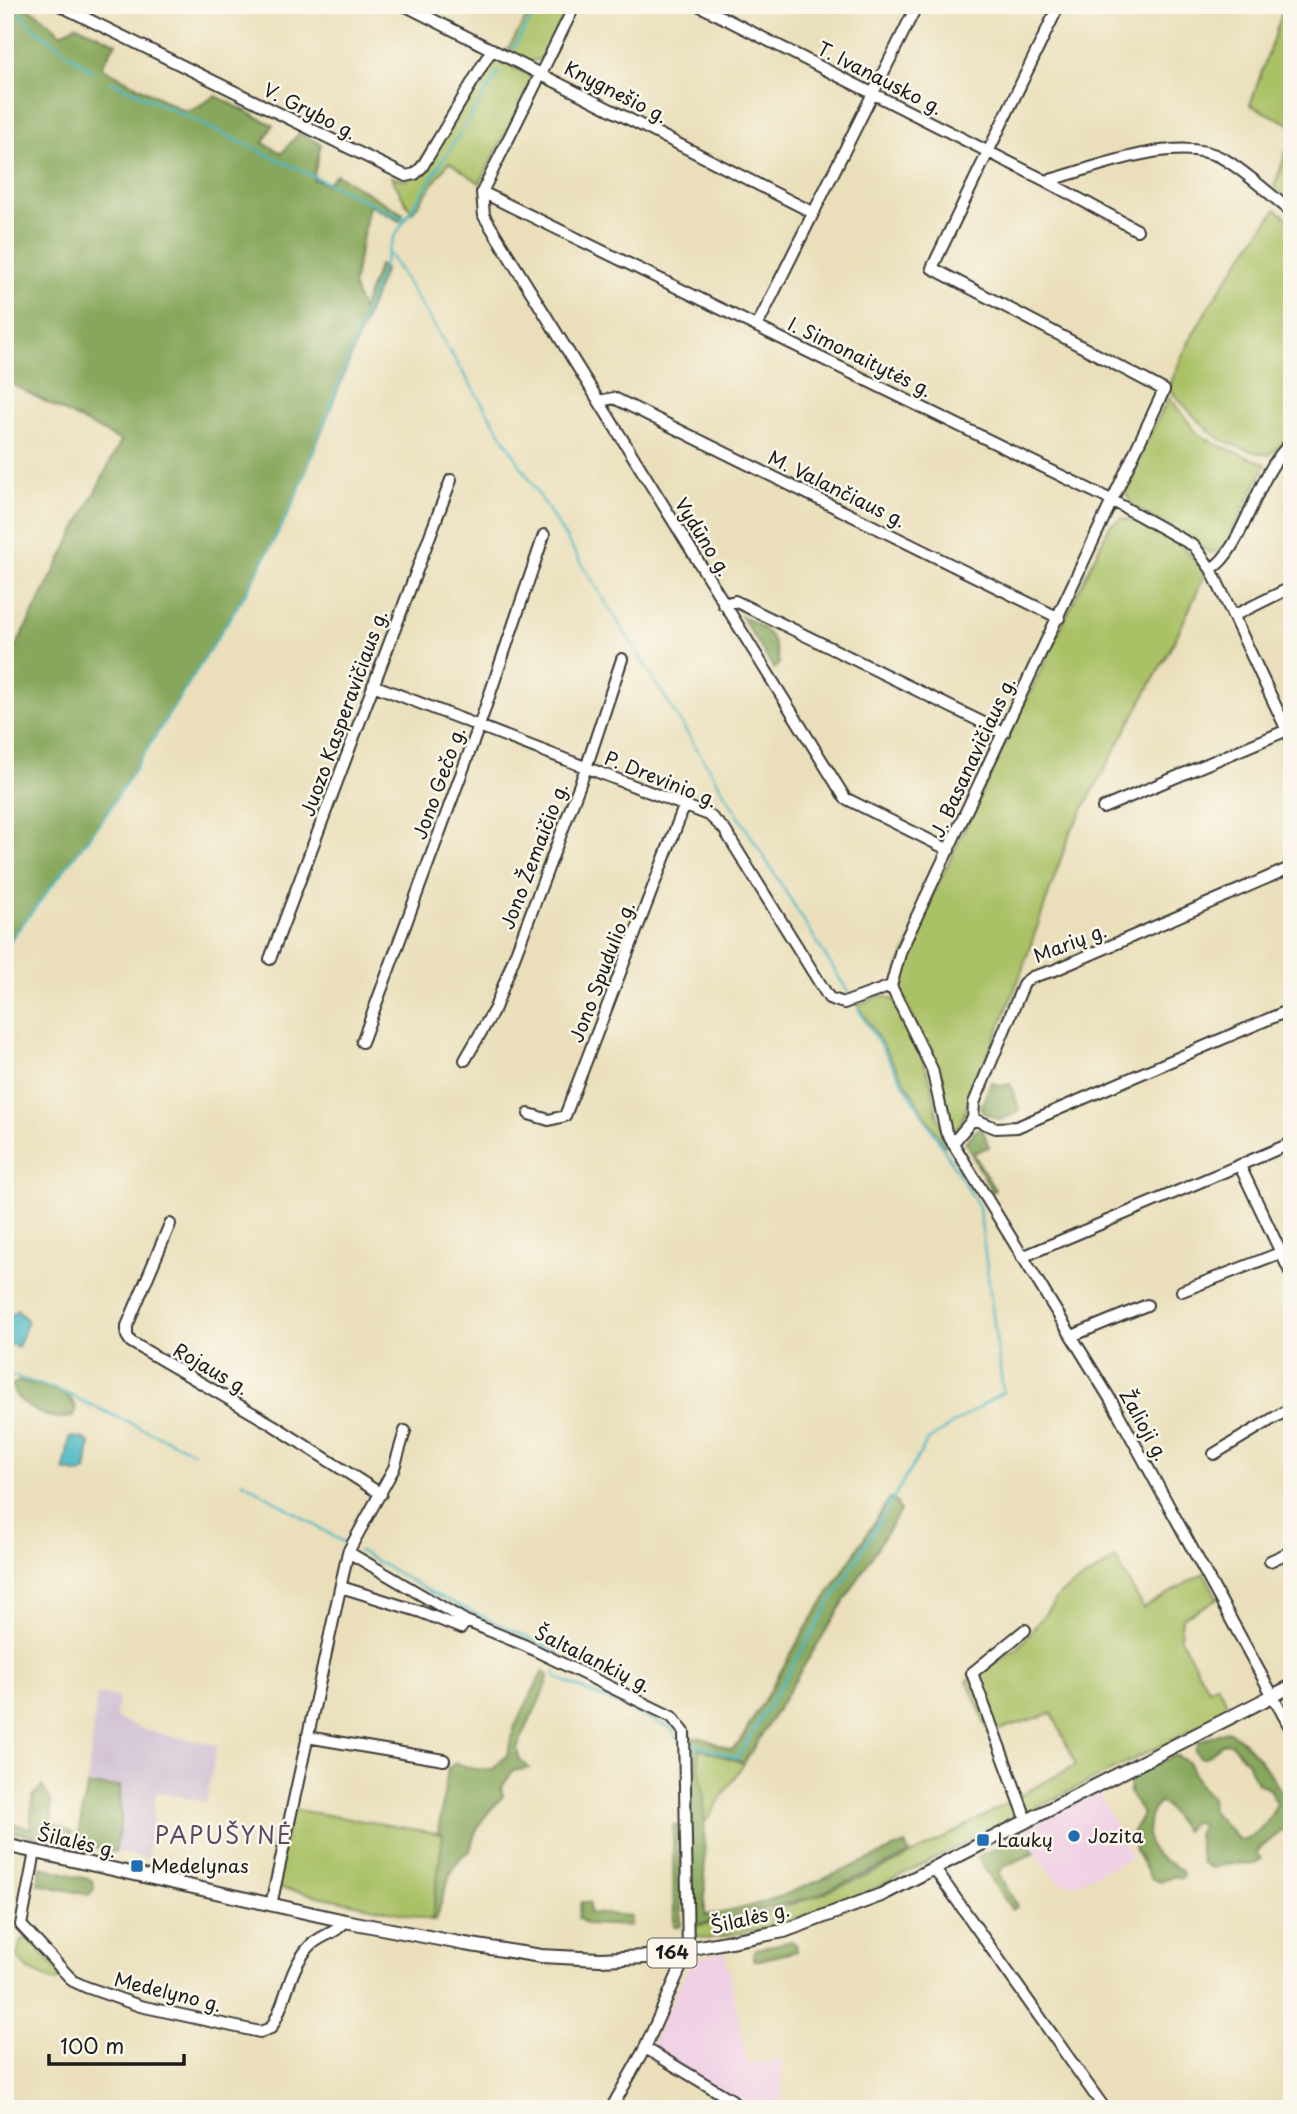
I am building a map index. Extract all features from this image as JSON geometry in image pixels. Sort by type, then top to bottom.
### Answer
[{"type":"main road","name":"Šilalės g.","points":[[5,1845],[345,1921],[541,1956],[600,1959],[688,1951],[784,1931],[881,1895],[1292,1686]]},
{"type":"street","name":"V. Grybo g.","points":[[60,5],[406,176],[422,167],[492,49]]},
{"type":"street","name":"Knygnešio g.","points":[[404,5],[812,212]]},
{"type":"street","points":[[482,192],[575,5]]},
{"type":"street","name":"T. Ivanausko g.","points":[[698,5],[1046,181],[1137,230]]},
{"type":"street","points":[[757,326],[917,5]]},
{"type":"street","points":[[987,152],[1059,5]]},
{"type":"street","points":[[1046,181],[1144,155],[1187,148],[1223,158],[1292,212]]},
{"type":"street","name":"J. Basanavičiaus g.","points":[[891,986],[896,960],[1164,390],[932,268],[987,152]]},
{"type":"street","name":"I. Simonaitytės g.","points":[[482,192],[1114,501],[1194,546],[1211,569],[1290,733]]},
{"type":"street","name":"Vydūno g.","points":[[482,192],[484,216],[845,798],[949,850]]},
{"type":"street","name":"M. Valančiaus g.","points":[[599,401],[614,398],[1059,618]]},
{"type":"street","points":[[1211,569],[1227,554],[1273,461],[1292,442]]},
{"type":"street","name":"Juozo Kasperavičiaus g.","points":[[270,958],[451,480]]},
{"type":"street","name":"Jono Gečo g.","points":[[362,1042],[479,726],[544,535]]},
{"type":"street","points":[[1233,616],[1292,587]]},
{"type":"street","points":[[723,604],[735,601],[1004,733]]},
{"type":"street","name":"Jono Žemaičio g.","points":[[466,1060],[495,1008],[586,768],[622,659]]},
{"type":"street","name":"P. Drevinio g.","points":[[373,685],[709,815],[724,829],[829,998],[844,1003],[891,986]]},
{"type":"street","points":[[1103,808],[1290,733]]},
{"type":"street","name":"Jono Spudulio g.","points":[[529,1114],[549,1120],[565,1116],[685,804]]},
{"type":"street","name":"Marių g.","points":[[953,1143],[973,1119],[974,1103],[1024,983],[1032,977],[1055,970],[1292,867]]},
{"type":"street","points":[[891,986],[932,1069],[942,1121],[953,1143]]},
{"type":"street","points":[[973,1119],[996,1128],[1017,1127],[1292,1009]]},
{"type":"street","name":"Žalioji g.","points":[[953,1143],[1072,1336],[1292,1731]]},
{"type":"street","points":[[1022,1257],[1292,1143]]},
{"type":"street","points":[[1240,1166],[1292,1276]]},
{"type":"street","name":"Rojaus g.","points":[[170,1224],[127,1326],[127,1336],[131,1342],[273,1425],[381,1494]]},
{"type":"street","points":[[1182,1291],[1280,1253]]},
{"type":"street","points":[[1072,1336],[1147,1305]]},
{"type":"street","points":[[1214,1454],[1292,1407]]},
{"type":"street","points":[[271,1905],[348,1552],[394,1468],[405,1431]]},
{"type":"street","points":[[1270,1561],[1292,1551]]},
{"type":"street","name":"Šaltalankių g.","points":[[348,1552],[466,1621],[524,1645],[672,1717],[682,1726],[688,1951]]},
{"type":"street","points":[[341,1587],[421,1612],[461,1628],[466,1621]]},
{"type":"street","points":[[1025,1630],[972,1673],[1027,1821]]},
{"type":"street","points":[[307,1737],[444,1760]]},
{"type":"street","name":"Medelyno g.","points":[[35,1852],[21,1925],[73,1981],[140,2006],[260,2032],[271,2028],[286,1986],[309,1946],[341,1927],[345,1921]]},
{"type":"street","points":[[934,1868],[1105,2109]]},
{"type":"street","points":[[611,2109],[645,2048],[688,1951]]},
{"type":"street","points":[[645,2048],[733,2100],[730,2109]]},
{"type":"shaded area","points":[[97,1694],[118,1697],[116,1718],[148,1731],[217,1745],[206,1802],[156,1792],[148,1858],[115,1852],[121,1820],[120,1786],[87,1786]]},
{"type":"shaded area","points":[[1098,1791],[1132,1858],[1075,1884],[1063,1883],[1055,1879],[1020,1832]]},
{"type":"shaded area","points":[[725,1952],[748,2064],[782,2060],[781,2109],[756,2109],[737,2102],[649,2050],[688,1968],[699,1958]]},
{"type":"green space","points":[[5,5],[30,9],[61,34],[76,25],[116,43],[101,67],[182,110],[191,110],[216,96],[273,125],[263,143],[282,153],[299,133],[321,144],[313,179],[327,184],[336,174],[403,214],[400,221],[369,205],[353,285],[362,310],[379,265],[385,269],[294,502],[250,586],[103,819],[5,947],[5,668],[121,441],[5,381]]},
{"type":"green space","points":[[534,5],[570,5],[548,51],[531,62],[520,60],[507,51]]},
{"type":"green space","points":[[1285,5],[1292,5],[1292,125],[1250,105]]},
{"type":"green space","points":[[498,60],[530,75],[531,84],[480,183],[449,162],[412,213],[391,177],[407,180],[489,62]]},
{"type":"green space","points":[[1292,136],[1292,202],[1274,187]]},
{"type":"green space","points":[[1276,209],[1292,221],[1292,436],[1269,455],[1222,440],[1202,424],[1169,389],[1202,318]]},
{"type":"green space","points":[[1169,397],[1197,433],[1215,444],[1266,464],[1224,548],[1213,553],[1134,506],[1126,494],[1129,476]]},
{"type":"green space","points":[[1122,518],[1170,538],[1190,555],[1205,575],[1176,638],[1070,833],[1019,979],[959,1127],[952,1131],[948,1128],[937,1072],[899,988],[900,964],[1110,525]]},
{"type":"green space","points":[[741,616],[757,624],[772,639],[779,664],[774,669]]},
{"type":"green space","points":[[881,995],[894,1000],[923,1059],[947,1143],[944,1146],[858,1005]]},
{"type":"green space","points":[[991,1082],[1000,1086],[1010,1084],[1020,1111],[1001,1120],[984,1113],[981,1107]]},
{"type":"green space","points":[[978,1129],[983,1130],[989,1147],[973,1153],[995,1190],[992,1192],[965,1142]]},
{"type":"green space","points":[[19,1381],[51,1388],[66,1395],[76,1407],[73,1416],[46,1416],[28,1407],[20,1400],[12,1385]]},
{"type":"green space","points":[[890,1498],[896,1501],[900,1511],[744,1763],[699,1748],[698,1759],[704,1794],[705,1915],[728,1912],[779,1897],[905,1844],[910,1854],[813,1897],[692,1926],[687,1737],[703,1738],[731,1750],[739,1743],[803,1633]]},
{"type":"green space","points":[[1116,1559],[1143,1608],[1204,1573],[1218,1599],[1182,1618],[1180,1637],[1208,1689],[1217,1684],[1231,1711],[845,1903],[766,1928],[707,1939],[696,1936],[692,1926],[744,1917],[794,1904],[843,1886],[938,1841],[1076,1765],[1052,1713],[989,1733],[967,1680],[1019,1647],[1061,1593]]},
{"type":"green space","points":[[543,1671],[548,1674],[547,1684],[517,1748],[519,1758],[529,1768],[513,1771],[501,1788],[503,1796],[482,1821],[470,1851],[457,1862],[436,1920],[432,1920],[443,1834],[438,1833],[448,1768],[456,1763],[474,1769],[493,1769],[507,1755],[515,1726]]},
{"type":"green space","points":[[1226,1731],[1235,1735],[1257,1756],[1285,1799],[1292,1822],[1256,1852],[1261,1859],[1254,1864],[1229,1863],[1212,1868],[1202,1863],[1197,1835],[1202,1823],[1193,1822],[1185,1831],[1164,1804],[1159,1803],[1149,1820],[1150,1847],[1158,1856],[1182,1871],[1183,1875],[1181,1878],[1175,1876],[1160,1882],[1151,1878],[1134,1848],[1136,1841],[1132,1833],[1143,1814],[1130,1793],[1129,1778],[1175,1755],[1188,1762],[1200,1786],[1211,1797],[1212,1811],[1239,1840],[1257,1832],[1274,1810],[1277,1804],[1269,1789],[1257,1783],[1248,1763],[1231,1743],[1222,1744],[1205,1758],[1200,1758],[1195,1751],[1199,1742]]},
{"type":"green space","points":[[699,1748],[744,1763],[704,1824],[699,1762]]},
{"type":"green space","points":[[42,1786],[51,1800],[52,1822],[73,1833],[67,1844],[5,1830],[5,1822],[30,1828],[33,1797]]},
{"type":"green space","points":[[87,1786],[120,1786],[121,1820],[115,1852],[81,1845],[77,1841]]},
{"type":"green space","points":[[291,1809],[443,1834],[432,1920],[275,1887]]},
{"type":"green space","points":[[673,1825],[681,1825],[681,1926],[674,1926]]},
{"type":"green space","points":[[1023,1836],[1035,1853],[1004,1866],[999,1874],[1017,1906],[1011,1909],[977,1857]]},
{"type":"green space","points":[[41,1867],[92,1880],[94,1889],[89,1895],[38,1884]]},
{"type":"green space","points":[[581,1902],[590,1903],[590,1913],[631,1916],[631,1926],[586,1924],[578,1918]]},
{"type":"green space","points":[[27,1938],[63,1975],[56,1982],[29,1970],[17,1957],[21,1940]]},
{"type":"green space","points":[[791,1941],[796,1944],[797,1951],[755,1961],[753,1957],[755,1949]]},
{"type":"water","points":[[17,1310],[28,1321],[18,1347],[5,1342],[7,1318]]},
{"type":"water","points":[[70,1437],[85,1439],[90,1445],[86,1471],[80,1474],[64,1470]]},
{"type":"waterway","points":[[12,5],[35,29],[91,70]]},
{"type":"waterway","points":[[512,50],[540,5]]},
{"type":"waterway","points":[[5,947],[103,819],[250,586],[294,502],[394,237],[499,72]]},
{"type":"waterway","points":[[111,81],[404,219]]},
{"type":"waterway","points":[[390,255],[848,992]]},
{"type":"waterway","points":[[690,1743],[737,1758],[928,1440],[1003,1392],[979,1207],[858,1009]]},
{"type":"waterway","points":[[6,1374],[58,1390],[194,1452]]},
{"type":"waterway","points":[[242,1481],[346,1544]]},
{"type":"waterway","points":[[359,1551],[432,1593],[560,1653]]},
{"type":"waterway","points":[[555,1670],[555,1677],[672,1729],[676,1738]]},
{"type":"place","name":"Jozita","points":[[1074,1836]]},
{"type":"place","name":"Laukų","points":[[983,1840]]},
{"type":"place","name":"Medelynas","points":[[137,1866]]},
{"type":"district","name":"PAPUŠYNĖ","points":[[224,1836]]}]
